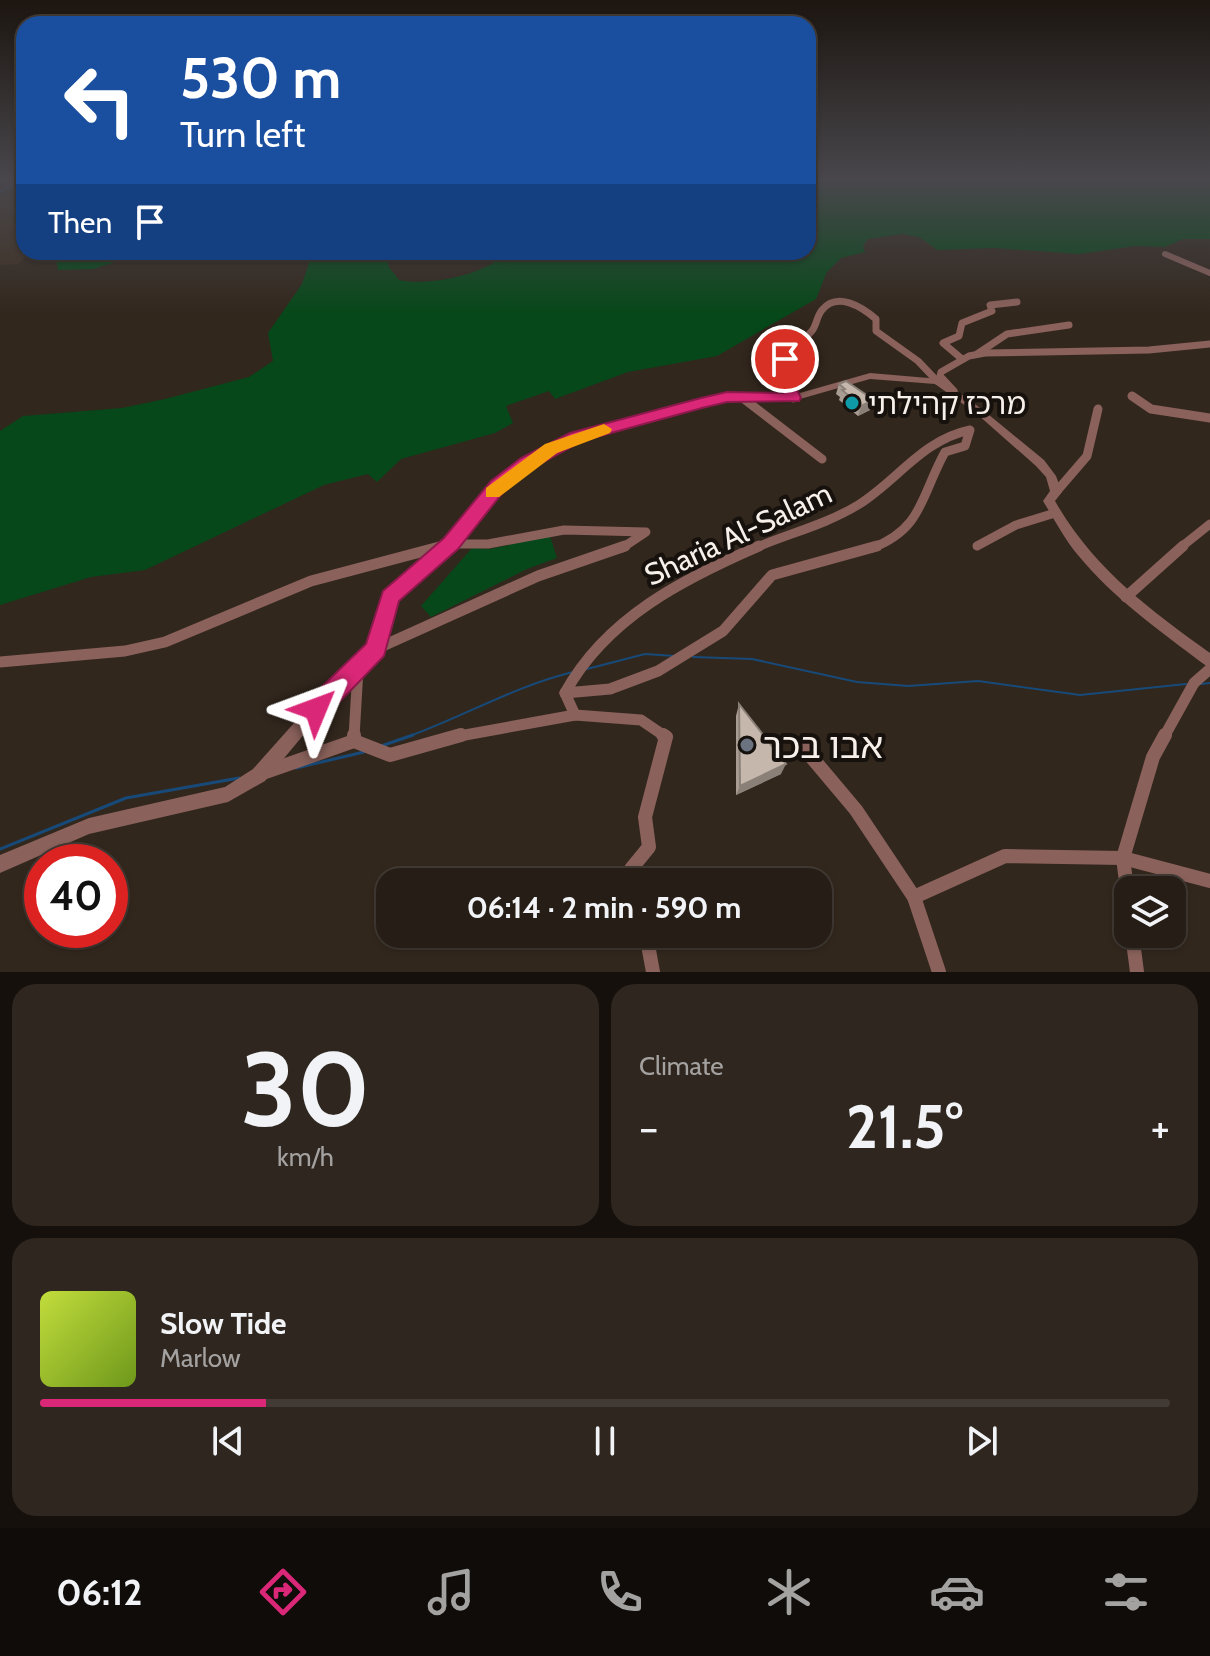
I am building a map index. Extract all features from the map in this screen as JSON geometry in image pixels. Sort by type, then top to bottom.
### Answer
[{"type":"street","points":[[1165,254],[1210,273]]},
{"type":"street","points":[[793,398],[783,377],[785,359],[814,330],[819,312],[828,303],[838,301],[866,309],[876,319],[876,331],[918,361],[937,381],[954,391]]},
{"type":"street","points":[[962,359],[943,343],[959,336],[962,323],[992,311],[990,305],[1017,302]]},
{"type":"street","points":[[976,355],[985,344],[1013,332],[1069,325]]},
{"type":"street","points":[[1056,492],[1051,476],[1040,463],[940,376],[962,359],[976,355],[1149,350],[1210,344]]},
{"type":"street","points":[[376,649],[390,597],[451,544],[497,486],[551,448],[576,437],[727,397],[793,398],[870,376],[937,381]]},
{"type":"street","points":[[1132,396],[1151,409],[1210,418]]},
{"type":"street","points":[[744,399],[822,459]]},
{"type":"street","points":[[1098,409],[1094,442],[1084,467],[1049,501],[1079,546],[1126,597],[1210,661]]},
{"type":"street","name":"Sharia Al-Salam","points":[[970,430],[965,446],[945,452],[933,470],[931,486],[903,533],[850,555],[769,577],[740,615],[686,657],[625,685],[587,696],[565,693],[575,668],[642,605],[772,541],[825,524],[867,500],[899,473],[916,451],[954,433],[970,430]]},
{"type":"street","points":[[977,546],[1016,525],[1055,513]]},
{"type":"street","points":[[1126,597],[1210,524]]},
{"type":"street","points":[[0,662],[125,651],[165,642],[311,581],[451,544],[488,544],[564,530],[646,532],[622,548],[538,576],[376,649],[316,709],[259,775]]},
{"type":"street","points":[[354,741],[358,669]]},
{"type":"street","points":[[1125,876],[1123,858],[1153,757],[1194,683],[1210,669]]},
{"type":"street","points":[[565,693],[575,715]]},
{"type":"street","points":[[0,864],[89,826],[228,794],[259,775],[354,741],[390,755],[468,733],[575,715],[641,720],[666,737],[645,817],[649,847],[632,868]]},
{"type":"street","points":[[803,747],[856,810],[914,897],[939,972]]},
{"type":"street","points":[[914,897],[1005,856],[1123,858],[1210,881]]},
{"type":"street","points":[[649,948],[653,972]]},
{"type":"street","points":[[1134,948],[1137,972]]},
{"type":"shaded area","points":[[0,224],[16,224],[16,260],[22,260],[18,264],[0,265]]},
{"type":"green space","points":[[816,224],[1210,224],[1210,239],[1183,239],[1165,247],[1135,246],[1079,254],[994,248],[937,250],[921,238],[903,234],[868,239],[863,246],[865,252],[841,258],[827,272],[816,299],[717,356],[628,372],[555,399],[549,391],[506,406],[513,423],[495,433],[401,459],[377,482],[368,474],[324,485],[145,570],[91,577],[0,605],[0,431],[23,416],[122,408],[249,377],[273,361],[268,333],[302,284],[310,260],[388,260],[399,280],[411,282],[453,278],[498,260],[816,260]]},
{"type":"green space","points":[[56,260],[120,260],[94,269],[58,270]]},
{"type":"green space","points":[[550,536],[557,558],[527,569],[431,617],[421,606],[472,548],[490,549]]},
{"type":"building","points":[[846,381],[874,400],[861,406],[842,390],[845,389],[839,384]]},
{"type":"building","name":"אבו בכר","points":[[739,704],[786,764],[740,786]]},
{"type":"waterway","points":[[587,669],[645,654],[675,656]]},
{"type":"waterway","points":[[693,657],[752,659],[857,682],[908,686],[978,681],[1080,695],[1186,684]]},
{"type":"waterway","points":[[407,737],[530,685],[573,672]]},
{"type":"waterway","points":[[1201,684],[1210,683]]},
{"type":"waterway","points":[[381,746],[413,735]]},
{"type":"waterway","points":[[296,768],[364,752]]},
{"type":"waterway","points":[[0,849],[126,798],[239,778]]},
{"type":"slow traffic","points":[[492,492],[528,462],[551,448],[604,429]]},
{"type":"place","name":"מרכז קהילתי","points":[[852,403]]},
{"type":"place","name":"אבו בכר","points":[[747,745]]},
{"type":"route","points":[[316,709],[376,649],[390,597],[451,544],[497,486],[528,462],[576,437],[701,403],[727,397],[793,398],[783,377],[785,359]]}]
